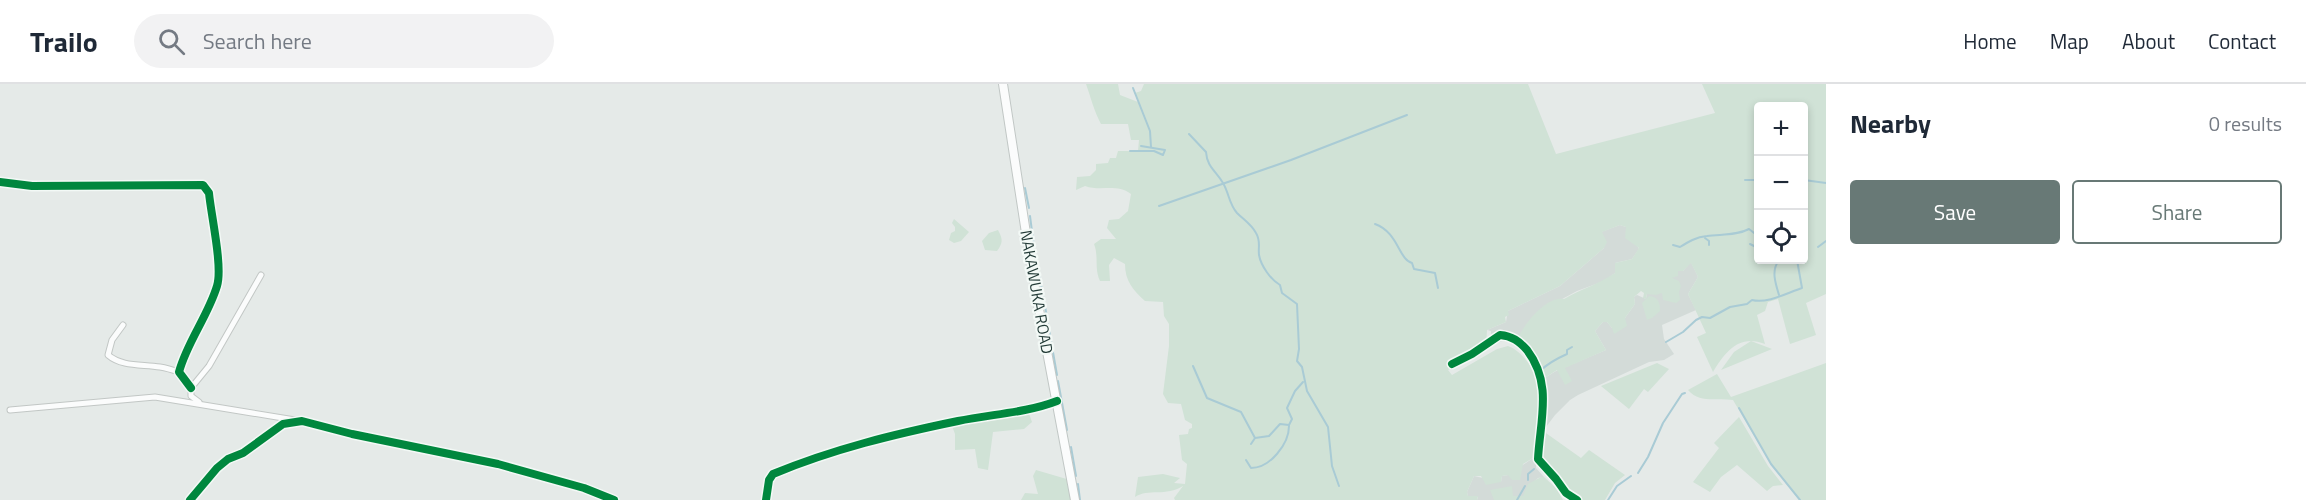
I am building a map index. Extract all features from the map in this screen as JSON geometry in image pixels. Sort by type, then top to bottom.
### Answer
[{"type":"main road","name":"NAKAWUKA ROAD","points":[[1004,84],[1032,272],[1075,500]]},
{"type":"street","points":[[0,182],[51,186],[203,185],[209,193],[218,266],[218,285],[183,357],[179,372]]},
{"type":"street","points":[[191,387],[208,366],[261,275]]},
{"type":"street","points":[[123,325],[112,340],[108,355],[115,362],[160,367],[179,372],[191,387],[191,396],[201,404]]},
{"type":"street","points":[[1452,364],[1500,335],[1511,336],[1522,345],[1540,372],[1544,389],[1538,459],[1566,494],[1577,500]]},
{"type":"street","points":[[10,410],[155,397],[302,421],[498,464],[584,488],[614,500]]},
{"type":"street","points":[[766,500],[769,480],[773,474],[841,450],[875,439],[960,420],[1034,408],[1057,401]]},
{"type":"street","points":[[190,500],[217,468],[228,459],[243,453],[283,424],[302,421]]},
{"type":"shaded area","points":[[1620,225],[1626,227],[1639,249],[1632,259],[1615,263],[1615,273],[1604,281],[1577,291],[1538,312],[1516,343],[1502,341],[1486,348],[1488,342],[1492,342],[1491,331],[1487,330],[1506,322],[1508,311],[1560,286],[1604,248],[1601,232]]},
{"type":"shaded area","points":[[1691,262],[1698,277],[1688,294],[1696,310],[1662,325],[1664,339],[1674,354],[1664,360],[1649,362],[1578,395],[1555,415],[1543,431],[1546,408],[1543,379],[1556,371],[1606,350],[1595,331],[1603,322],[1607,322],[1612,328],[1625,318],[1635,304],[1634,297],[1637,295],[1646,299],[1647,294],[1678,271],[1683,271]]},
{"type":"shaded area","points":[[1536,456],[1536,468],[1544,477],[1534,482],[1532,500],[1477,500],[1478,497],[1468,496],[1467,492],[1474,476],[1501,482],[1502,476],[1508,475]]},
{"type":"green space","points":[[1086,84],[1118,84],[1120,95],[1138,102],[1135,93],[1141,91],[1144,84],[1528,84],[1556,154],[1715,113],[1702,84],[1826,84],[1826,294],[1806,303],[1816,335],[1790,344],[1778,299],[1768,302],[1765,311],[1757,315],[1765,344],[1748,341],[1734,346],[1713,372],[1697,337],[1706,333],[1688,294],[1698,277],[1691,263],[1683,271],[1678,271],[1678,276],[1672,278],[1679,281],[1681,286],[1680,300],[1676,303],[1663,300],[1662,293],[1647,294],[1646,299],[1643,298],[1644,293],[1641,291],[1634,297],[1635,304],[1625,318],[1627,326],[1614,334],[1607,322],[1603,322],[1595,331],[1606,350],[1565,368],[1572,381],[1565,385],[1557,370],[1543,379],[1533,358],[1516,343],[1519,336],[1542,307],[1603,280],[1615,273],[1615,263],[1632,259],[1639,248],[1625,238],[1626,227],[1620,225],[1602,232],[1607,242],[1604,248],[1560,286],[1508,311],[1509,315],[1505,317],[1506,322],[1487,330],[1486,348],[1448,370],[1452,375],[1497,349],[1508,346],[1526,360],[1538,382],[1541,406],[1536,456],[1523,464],[1520,480],[1512,480],[1508,475],[1502,476],[1501,482],[1486,485],[1481,476],[1474,476],[1467,492],[1468,496],[1478,496],[1477,500],[1175,500],[1174,498],[1183,486],[1170,491],[1140,494],[1135,497],[1138,477],[1163,474],[1180,478],[1174,483],[1185,484],[1187,464],[1182,460],[1179,435],[1188,434],[1192,424],[1185,420],[1181,404],[1168,403],[1163,394],[1169,346],[1169,324],[1164,316],[1163,302],[1145,301],[1130,285],[1125,264],[1114,258],[1109,265],[1110,281],[1100,281],[1098,276],[1094,244],[1101,239],[1116,239],[1107,228],[1109,220],[1119,219],[1128,211],[1131,194],[1114,188],[1085,186],[1076,190],[1077,177],[1090,176],[1096,170],[1096,164],[1108,163],[1110,158],[1116,158],[1118,151],[1138,151],[1139,140],[1131,140],[1128,124],[1101,124]]},
{"type":"green space","points":[[954,219],[969,232],[961,241],[954,243],[949,240],[951,233],[955,231],[952,223]]},
{"type":"green space","points":[[998,230],[1002,241],[999,248],[997,251],[985,250],[982,241],[989,233]]},
{"type":"green space","points":[[1649,296],[1658,300],[1660,311],[1647,320],[1642,303]]},
{"type":"green space","points":[[1751,341],[1772,349],[1721,370],[1734,352]]},
{"type":"green space","points":[[1657,363],[1669,369],[1648,392],[1644,389],[1629,409],[1601,386]]},
{"type":"green space","points":[[1826,363],[1826,500],[1799,500],[1770,463],[1733,400],[1703,399],[1688,390],[1717,374],[1731,397]]},
{"type":"green space","points":[[1028,411],[1032,422],[1024,429],[993,432],[988,470],[978,468],[975,449],[955,450],[955,434],[951,423]]},
{"type":"green space","points":[[1739,417],[1768,466],[1783,485],[1773,486],[1767,491],[1737,465],[1721,477],[1710,492],[1693,482],[1719,448],[1714,443]]},
{"type":"green space","points":[[1543,431],[1581,458],[1589,450],[1625,475],[1615,483],[1605,500],[1568,500],[1541,469]]},
{"type":"green space","points":[[1036,470],[1070,480],[1074,500],[1021,500],[1025,493],[1038,494],[1033,476]]},
{"type":"green space","points":[[1541,477],[1556,488],[1563,500],[1494,500],[1490,490],[1512,486],[1513,496],[1523,496],[1528,484]]},
{"type":"waterway","points":[[1133,88],[1150,131],[1151,147]]},
{"type":"waterway","points":[[1159,206],[1291,160],[1407,115]]},
{"type":"waterway","points":[[1189,134],[1206,152],[1208,161],[1223,183],[1234,210],[1258,236],[1259,255],[1264,268],[1280,285],[1282,293],[1297,304],[1299,349],[1297,361],[1302,367],[1307,391],[1328,427],[1332,466],[1339,486]]},
{"type":"waterway","points":[[1130,151],[1154,151],[1163,155],[1165,150],[1141,146]]},
{"type":"waterway","points":[[1745,180],[1754,180]]},
{"type":"waterway","points":[[1808,181],[1826,183]]},
{"type":"waterway","points":[[1025,188],[1029,208]]},
{"type":"waterway","points":[[1030,216],[1034,247]]},
{"type":"waterway","points":[[1375,224],[1389,233],[1414,269],[1435,273],[1438,288]]},
{"type":"waterway","points":[[1673,245],[1680,247],[1699,237],[1733,234],[1749,229],[1754,233]]},
{"type":"waterway","points":[[1705,238],[1709,241],[1709,245]]},
{"type":"waterway","points":[[1818,247],[1826,241]]},
{"type":"waterway","points":[[1750,244],[1754,246]]},
{"type":"waterway","points":[[1035,253],[1047,317]]},
{"type":"waterway","points":[[1777,264],[1774,274],[1779,295]]},
{"type":"waterway","points":[[1666,342],[1702,317],[1710,318],[1730,307],[1747,304],[1752,300],[1770,299],[1802,288],[1798,264]]},
{"type":"waterway","points":[[1048,324],[1057,375]]},
{"type":"waterway","points":[[1540,371],[1567,354],[1567,350],[1572,347]]},
{"type":"waterway","points":[[1193,366],[1207,398],[1241,412],[1255,438]]},
{"type":"waterway","points":[[1058,381],[1067,430]]},
{"type":"waterway","points":[[1251,444],[1255,438],[1269,436],[1280,424],[1289,425],[1292,419],[1287,408],[1295,391],[1303,382]]},
{"type":"waterway","points":[[1638,473],[1663,423],[1682,394],[1685,393]]},
{"type":"waterway","points":[[1739,408],[1771,464],[1800,500]]},
{"type":"waterway","points":[[1246,460],[1251,468],[1265,464],[1282,447],[1289,426]]},
{"type":"waterway","points":[[1542,444],[1542,459]]},
{"type":"waterway","points":[[1071,447],[1076,476]]},
{"type":"waterway","points":[[1542,465],[1542,470],[1554,481]]},
{"type":"waterway","points":[[1528,480],[1528,474],[1534,469]]},
{"type":"waterway","points":[[1608,500],[1617,486],[1631,476]]},
{"type":"waterway","points":[[1078,484],[1080,500]]},
{"type":"waterway","points":[[1517,500],[1525,486]]},
{"type":"cycle path","points":[[0,182],[32,186],[203,185],[209,193],[219,267],[213,297],[179,372],[191,388]]},
{"type":"cycle path","points":[[1452,364],[1500,335],[1508,336],[1527,350],[1535,363],[1542,389],[1538,459],[1566,493],[1577,500]]},
{"type":"cycle path","points":[[766,500],[769,480],[773,474],[818,457],[911,431],[1033,408],[1057,401]]},
{"type":"cycle path","points":[[190,500],[217,468],[228,459],[243,453],[283,424],[302,421],[352,434],[498,464],[584,488],[614,500]]}]
